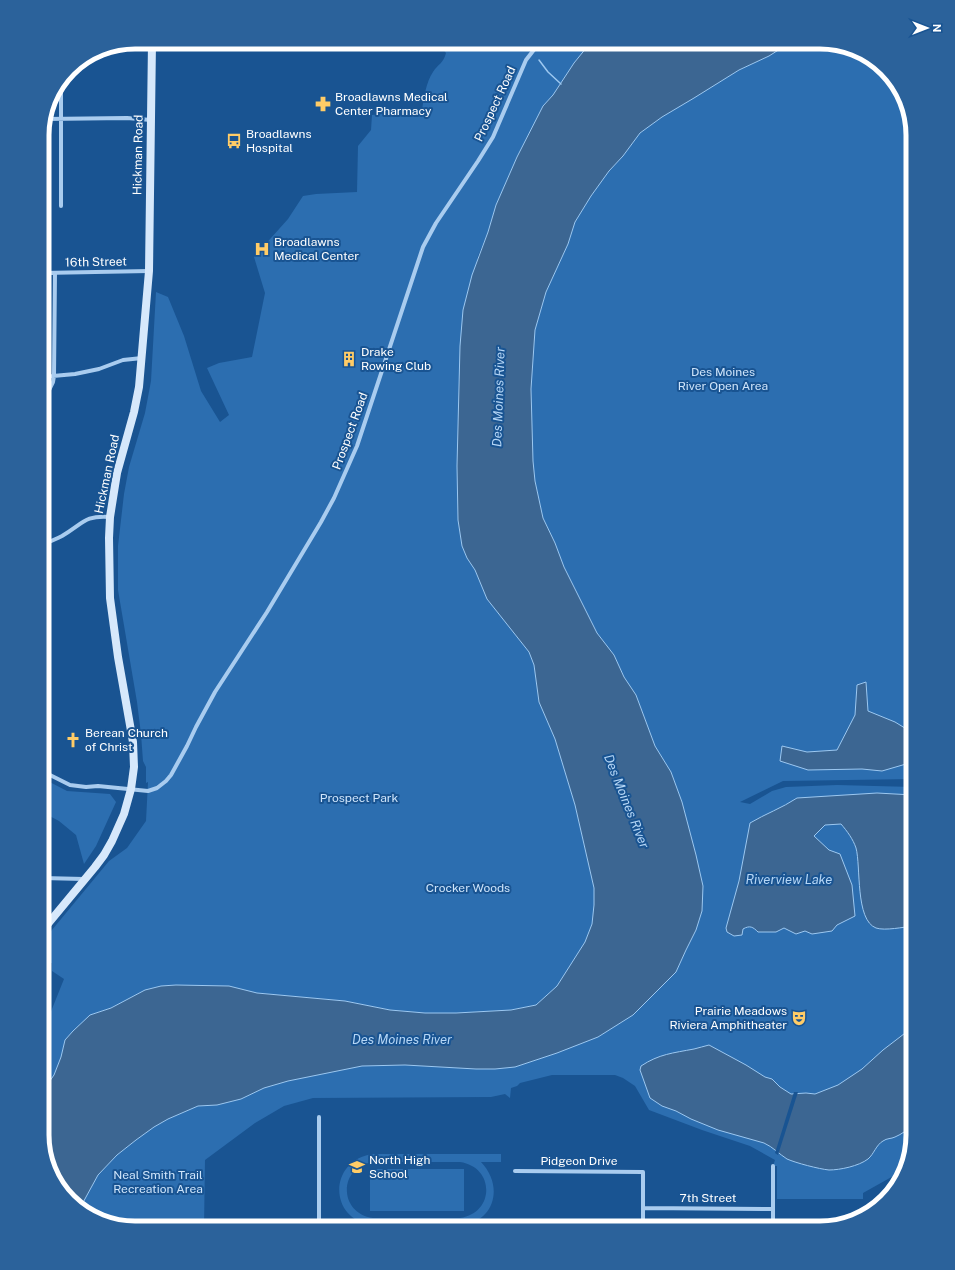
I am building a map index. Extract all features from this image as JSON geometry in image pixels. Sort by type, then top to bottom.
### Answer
[{"type":"main road","name":"Hickman Road","points":[[49,922],[104,855],[112,842],[124,814],[131,789],[134,766],[133,742],[118,657],[110,598],[109,538],[110,517],[117,473],[134,412],[139,387],[142,358],[149,271],[152,49]]},
{"type":"street","name":"Prospect Road","points":[[49,774],[70,785],[148,791],[157,788],[171,775],[215,692],[267,612],[334,498],[357,446],[423,247],[436,223],[493,137],[526,60],[535,49]]},
{"type":"street","points":[[61,91],[61,206]]},
{"type":"street","points":[[51,119],[128,118],[151,120]]},
{"type":"street","name":"16th Street","points":[[49,272],[149,271]]},
{"type":"street","points":[[49,389],[54,376],[55,272]]},
{"type":"street","points":[[49,376],[75,374],[123,360],[142,358]]},
{"type":"street","points":[[49,541],[62,536],[87,519],[100,516],[110,517]]},
{"type":"street","points":[[49,878],[84,879]]},
{"type":"street","points":[[319,1117],[319,1221]]},
{"type":"street","points":[[773,1166],[773,1221]]},
{"type":"street","name":"Pidgeon Drive","points":[[515,1171],[643,1172],[643,1208]]},
{"type":"street","points":[[643,1208],[643,1221]]},
{"type":"street","name":"7th Street","points":[[643,1208],[773,1209]]},
{"type":"green space","name":"Prospect Park","points":[[443,49],[585,49],[574,63],[553,95],[543,106],[517,157],[496,205],[488,232],[478,256],[459,379],[457,466],[458,520],[462,546],[467,558],[475,570],[487,599],[529,652],[534,665],[539,702],[555,739],[575,805],[594,888],[592,924],[585,942],[557,986],[536,1005],[511,1010],[425,1013],[390,1010],[345,1001],[257,993],[229,986],[161,986],[145,990],[111,1008],[90,1015],[65,1040],[61,1057],[54,1075],[49,1082],[49,1016],[64,979],[52,971],[52,963],[49,963],[49,934],[109,861],[127,848],[146,821],[148,782],[146,783],[146,767],[143,761],[137,702],[118,590],[118,546],[124,494],[129,467],[145,413],[151,381],[156,292],[168,297],[184,336],[201,391],[220,422],[229,415],[207,368],[219,363],[252,357],[265,293],[254,257],[288,219],[303,196],[357,192],[358,146],[371,130],[372,115],[422,110],[429,80],[435,69],[442,62],[446,53]]},
{"type":"green space","name":"Des Moines River Open Area","points":[[780,49],[826,49],[848,54],[863,60],[877,70],[892,87],[901,107],[905,124],[906,779],[783,781],[740,802],[750,804],[772,791],[786,787],[837,785],[906,787],[906,1135],[903,1157],[896,1174],[863,1193],[863,1199],[777,1199],[777,1166],[773,1166],[775,1160],[750,1146],[649,1110],[635,1086],[623,1078],[615,1075],[552,1075],[520,1083],[511,1088],[510,1098],[505,1094],[491,1097],[313,1098],[284,1106],[255,1123],[205,1160],[204,1221],[124,1220],[113,1218],[92,1210],[82,1203],[98,1175],[117,1155],[154,1127],[198,1106],[217,1105],[241,1099],[264,1088],[288,1081],[362,1066],[405,1065],[476,1069],[515,1067],[598,1037],[633,1015],[676,972],[696,930],[696,855],[682,802],[671,772],[655,746],[636,695],[624,677],[614,655],[597,633],[564,567],[543,518],[535,481],[533,461],[531,389],[535,330],[546,292],[568,244],[575,222],[609,171],[623,156],[640,133],[662,117],[739,70],[769,56]]},
{"type":"green space","points":[[49,782],[67,791],[110,794],[116,802],[96,846],[84,864],[76,835],[59,821],[49,816]]},
{"type":"green space","points":[[373,1154],[501,1154],[501,1162],[481,1162],[488,1171],[494,1191],[488,1210],[476,1221],[358,1221],[348,1213],[341,1202],[339,1190],[341,1178],[348,1167],[358,1159]],"holes":[[[374,1162],[460,1162],[471,1166],[480,1172],[485,1181],[485,1199],[480,1208],[471,1214],[460,1218],[373,1218],[362,1214],[353,1208],[348,1199],[347,1190],[349,1180],[354,1172],[362,1165]]]},
{"type":"green space","points":[[370,1169],[464,1169],[464,1211],[370,1211]]},
{"type":"water","name":"Des Moines River","points":[[585,49],[780,49],[769,56],[739,70],[662,117],[640,133],[623,156],[609,171],[575,222],[568,244],[546,292],[535,330],[531,389],[533,461],[535,481],[543,518],[564,567],[597,633],[614,655],[624,677],[636,695],[655,746],[671,772],[682,802],[703,886],[702,911],[696,930],[676,972],[633,1015],[598,1037],[515,1067],[476,1069],[405,1065],[362,1066],[288,1081],[264,1088],[241,1099],[217,1105],[198,1106],[154,1127],[117,1155],[98,1175],[82,1203],[63,1183],[52,1157],[49,1135],[49,1082],[54,1075],[61,1057],[65,1040],[90,1015],[111,1008],[145,990],[161,986],[176,985],[229,986],[257,993],[345,1001],[390,1010],[425,1013],[511,1010],[536,1005],[557,986],[585,942],[592,924],[594,888],[575,805],[555,739],[539,702],[534,665],[529,652],[487,599],[475,570],[467,558],[462,546],[458,520],[457,466],[460,346],[463,310],[472,275],[496,205],[517,157],[543,106],[553,95],[574,63]]},
{"type":"water","points":[[866,682],[868,711],[895,722],[906,729],[906,764],[882,771],[862,769],[808,770],[780,761],[782,746],[807,752],[837,750],[855,715],[857,685]]},
{"type":"water","name":"Riverview Lake","points":[[877,793],[906,795],[906,927],[880,929],[869,923],[862,904],[856,848],[850,835],[841,824],[825,825],[814,836],[829,850],[840,854],[852,885],[855,916],[837,925],[832,931],[812,934],[805,931],[796,934],[784,928],[776,932],[758,932],[750,927],[743,929],[742,935],[734,936],[727,932],[726,928],[739,881],[750,823],[797,798]]},
{"type":"water","points":[[906,1032],[906,1131],[894,1138],[886,1139],[877,1147],[868,1159],[855,1166],[829,1170],[791,1161],[764,1143],[718,1130],[662,1106],[650,1098],[640,1070],[641,1066],[660,1056],[709,1045],[765,1077],[772,1079],[780,1087],[791,1094],[815,1094],[838,1085],[862,1069]]},
{"type":"pier","points":[[794,1092],[798,1092],[778,1155],[775,1153]]},
{"type":"waterway","points":[[539,60],[548,72],[561,84]]},
{"type":"place","name":"Broadlawns Medical Center Pharmacy","points":[[323,104]]},
{"type":"place","name":"Broadlawns Hospital","points":[[234,141]]},
{"type":"place","name":"Broadlawns Medical Center","points":[[262,249]]},
{"type":"place","name":"Drake Rowing Club","points":[[349,359]]},
{"type":"place","name":"Berean Church of Christ","points":[[73,740]]},
{"type":"place","name":"Prairie Meadows Riviera Amphitheater","points":[[799,1018]]},
{"type":"place","name":"North High School","points":[[357,1167]]},
{"type":"park label","name":"Crocker Woods","points":[[468,888]]},
{"type":"park label","name":"Neal Smith Trail Recreation Area","points":[[158,1182]]}]
